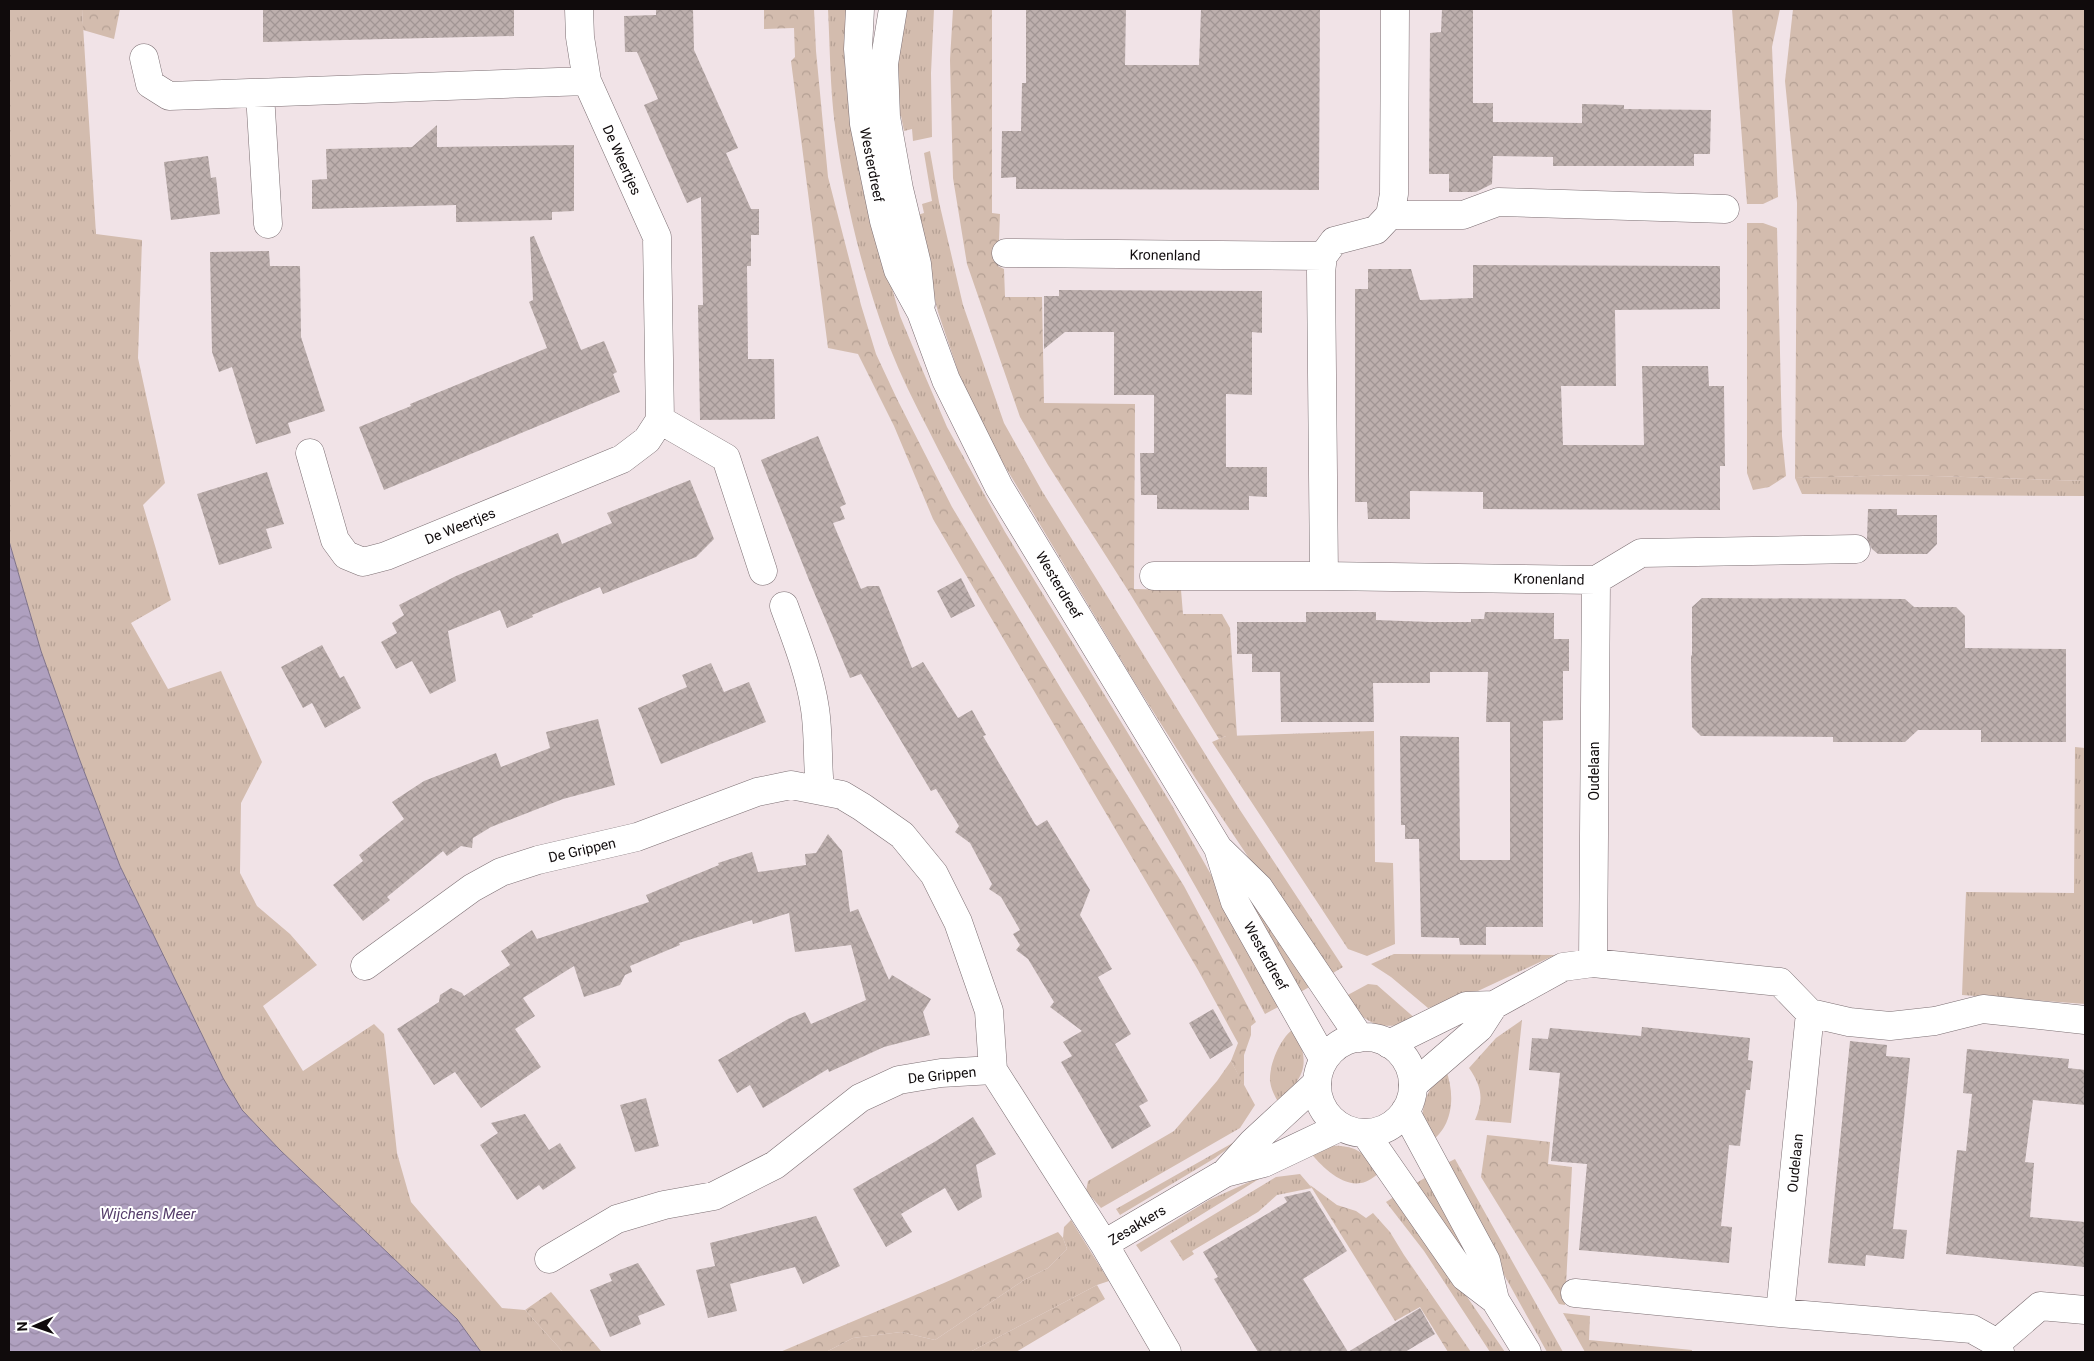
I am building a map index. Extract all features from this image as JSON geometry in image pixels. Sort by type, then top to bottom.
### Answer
[{"type":"street","name":"De Weertjes","points":[[310,453],[335,540],[346,555],[363,562],[386,556],[622,459],[646,440],[660,420],[657,237],[587,81],[578,9]]},
{"type":"street","name":"Westerdreef","points":[[860,9],[858,49],[864,124],[884,221],[898,270],[921,312],[946,380],[1000,487],[1218,848],[1235,902],[1320,1072]]},
{"type":"street","name":"Westerdreef","points":[[893,9],[884,64],[886,116],[899,189],[917,264],[921,312]]},
{"type":"street","points":[[1324,576],[1321,272],[1323,256],[1334,241],[1376,230],[1390,215],[1394,194],[1395,9]]},
{"type":"street","points":[[144,58],[150,84],[169,96],[587,81]]},
{"type":"street","points":[[260,94],[268,224]]},
{"type":"street","points":[[1390,215],[1464,215],[1498,202],[1725,209]]},
{"type":"street","name":"Kronenland","points":[[1006,253],[1323,256]]},
{"type":"street","points":[[660,420],[726,458],[763,571]]},
{"type":"street","name":"Kronenland","points":[[1154,576],[1324,576],[1596,580],[1641,553],[1856,549]]},
{"type":"street","name":"Oudelaan","points":[[1593,963],[1596,580]]},
{"type":"street","points":[[784,606],[802,657],[815,709],[820,790]]},
{"type":"street","name":"De Grippen","points":[[365,966],[472,888],[501,872],[538,860],[636,837],[756,792],[791,785],[842,795],[902,835],[934,874],[958,922],[989,1011],[993,1070],[1104,1244]]},
{"type":"street","name":"Westerdreef","points":[[1218,848],[1259,888],[1360,1038]]},
{"type":"street","points":[[1413,1085],[1479,1028],[1494,1005],[1563,966],[1593,963],[1780,982],[1810,1013],[1848,1022],[1890,1026],[1935,1021],[1983,1009],[2085,1020]]},
{"type":"street","points":[[1389,1044],[1466,1006],[1494,1005]]},
{"type":"street","name":"Oudelaan","points":[[1780,1313],[1810,1013]]},
{"type":"street","points":[[1352,1130],[1380,1131],[1394,1124],[1405,1111],[1411,1098],[1413,1085],[1410,1069],[1402,1054],[1389,1044],[1375,1038],[1360,1038],[1343,1042],[1332,1050],[1320,1072],[1320,1100],[1327,1116],[1352,1130],[1465,1277],[1495,1300]]},
{"type":"street","name":"De Grippen","points":[[549,1259],[617,1220],[664,1205],[714,1196],[774,1166],[860,1098],[899,1080],[941,1073],[993,1070]]},
{"type":"street","name":"Zesakkers","points":[[1225,1173],[1320,1072]]},
{"type":"street","points":[[1405,1111],[1486,1261],[1495,1300],[1527,1352]]},
{"type":"street","name":"Zesakkers","points":[[1167,1352],[1104,1244],[1225,1173],[1264,1164],[1352,1130]]},
{"type":"street","points":[[1575,1293],[1972,1329],[1999,1348],[2040,1306],[2085,1310]]},
{"type":"green space","points":[[9,9],[82,9],[96,234],[142,240],[138,358],[165,483],[143,505],[171,600],[131,623],[168,689],[221,671],[262,762],[241,803],[240,873],[257,906],[290,934],[317,965],[263,1006],[303,1071],[374,1024],[384,1034],[397,1153],[411,1202],[502,1308],[525,1310],[563,1352],[481,1352],[457,1319],[280,1150],[242,1110],[223,1078],[120,866],[41,651],[9,541]]},
{"type":"green space","points":[[82,9],[120,9],[114,39],[83,30]]},
{"type":"green space","points":[[764,9],[814,9],[828,177],[861,305],[876,354],[952,507],[1063,692],[1184,886],[1256,1022],[1251,1026],[1251,1035],[1244,1055],[1244,1086],[1231,1061],[1238,1043],[1198,970],[933,519],[894,426],[858,354],[828,348],[791,61],[795,57],[794,28],[764,29]]},
{"type":"green space","points":[[828,9],[851,9],[885,264],[900,316],[947,427],[1005,532],[1170,802],[1284,1004],[1265,1014],[1161,826],[971,510],[899,369],[871,294],[844,183],[833,111]]},
{"type":"green space","points":[[903,9],[934,9],[931,73],[932,137],[913,141],[912,129],[904,131],[901,116],[895,116],[891,71]]},
{"type":"green space","points":[[953,9],[992,9],[992,213],[1000,214],[998,266],[1004,269],[1005,297],[1042,297],[1044,403],[1135,404],[1134,589],[1181,590],[1183,614],[1222,614],[1230,628],[1237,736],[1226,736],[1219,739],[1020,417],[967,264],[953,178],[950,60]]},
{"type":"green space","points":[[1732,9],[1780,9],[1772,47],[1778,197],[1763,204],[1747,204]]},
{"type":"green space","points":[[1793,9],[2085,9],[2085,481],[1904,475],[1795,478],[1797,203],[1785,81]]},
{"type":"green space","points":[[930,151],[939,202],[963,305],[1004,423],[1042,491],[1238,807],[1343,967],[1328,976],[1196,779],[1135,683],[988,438],[960,377],[938,312],[914,216],[924,213],[922,204],[932,201],[924,153]]},
{"type":"green space","points":[[1747,223],[1763,223],[1777,228],[1782,436],[1786,476],[1769,487],[1753,490],[1747,473]]},
{"type":"green space","points":[[1904,475],[2085,481],[2085,496],[1802,494],[1795,478]]},
{"type":"green space","points":[[1374,731],[1375,862],[1393,863],[1395,944],[1367,956],[1348,949],[1212,742],[1226,736]]},
{"type":"green space","points":[[2075,747],[2085,748],[2085,1004],[1962,995],[1966,892],[2074,893]]},
{"type":"green space","points":[[1251,895],[1313,985],[1295,995],[1247,896]]},
{"type":"green space","points":[[1394,954],[1555,955],[1463,998],[1428,1008],[1391,977],[1371,964]]},
{"type":"green space","points":[[1368,984],[1377,985],[1417,1020],[1394,1026],[1384,1026],[1376,1024],[1360,1015],[1344,997]]},
{"type":"green space","points":[[1522,1020],[1511,1123],[1475,1120],[1480,1106],[1480,1093],[1477,1081],[1469,1068],[1496,1038]]},
{"type":"green space","points":[[1295,1028],[1303,1052],[1303,1069],[1300,1077],[1279,1103],[1273,1093],[1270,1074],[1277,1051],[1285,1037]]},
{"type":"green space","points":[[1231,1061],[1255,1105],[1240,1128],[1101,1208],[1086,1191],[1088,1181],[1174,1131],[1217,1081]]},
{"type":"green space","points":[[1446,1070],[1451,1089],[1448,1119],[1438,1135],[1430,1142],[1423,1119],[1424,1106],[1432,1085]]},
{"type":"green space","points":[[1487,1135],[1550,1142],[1548,1164],[1572,1167],[1565,1305],[1559,1304],[1481,1177]]},
{"type":"green space","points":[[1245,1136],[1215,1158],[1120,1215],[1116,1209]]},
{"type":"green space","points":[[1327,1146],[1352,1148],[1364,1154],[1381,1172],[1361,1183],[1346,1182],[1326,1169],[1310,1152]]},
{"type":"green space","points":[[1455,1159],[1563,1352],[1547,1352],[1443,1165]]},
{"type":"green space","points":[[1267,1174],[1141,1252],[1136,1245],[1209,1200]]},
{"type":"green space","points":[[1300,1174],[1312,1188],[1277,1195],[1258,1212],[1192,1251],[1194,1254],[1183,1261],[1170,1241],[1276,1177]]},
{"type":"green space","points":[[1428,1176],[1475,1270],[1413,1185]]},
{"type":"green space","points":[[1310,1185],[1337,1205],[1356,1211],[1366,1218],[1373,1213],[1390,1232],[1471,1352],[1448,1352],[1420,1307],[1395,1321]]},
{"type":"green space","points":[[1397,1195],[1505,1352],[1490,1352],[1424,1251],[1386,1202]]},
{"type":"green space","points":[[1071,1220],[1109,1281],[1097,1285],[970,1352],[826,1352],[853,1338],[901,1332],[935,1340],[1024,1280],[1048,1268],[1067,1249],[1063,1238],[1064,1227]]},
{"type":"green space","points":[[1058,1232],[1063,1238],[1067,1249],[1048,1268],[1024,1280],[935,1340],[901,1332],[853,1338],[826,1352],[780,1352],[944,1283]]},
{"type":"green space","points":[[1097,1285],[1105,1299],[1016,1352],[970,1352]]},
{"type":"green space","points":[[551,1292],[602,1352],[563,1352],[525,1310]]},
{"type":"green space","points":[[1563,1313],[1590,1316],[1589,1340],[1692,1350],[1692,1352],[1585,1352]]},
{"type":"water","name":"Wijchens Meer","points":[[9,541],[41,651],[120,866],[223,1078],[242,1110],[280,1150],[457,1319],[481,1352],[9,1352]]},
{"type":"building","points":[[263,9],[514,9],[514,36],[263,42]]},
{"type":"building","points":[[656,9],[693,9],[694,50],[738,148],[726,153],[751,209],[759,209],[759,235],[751,235],[751,266],[747,266],[748,359],[774,359],[775,419],[700,420],[698,305],[703,305],[701,197],[687,203],[644,105],[658,99],[637,52],[625,52],[624,16],[656,15]]},
{"type":"building","points":[[1026,9],[1126,9],[1125,65],[1199,65],[1201,9],[1320,9],[1319,190],[1016,189],[1016,177],[1001,178],[1002,131],[1021,131],[1022,83],[1026,83]]},
{"type":"building","points":[[1442,9],[1473,9],[1473,103],[1493,103],[1493,122],[1582,123],[1582,104],[1624,105],[1624,109],[1711,110],[1710,154],[1694,154],[1694,166],[1553,166],[1553,157],[1493,156],[1492,184],[1476,192],[1449,192],[1449,174],[1429,174],[1430,33],[1441,32]]},
{"type":"building","points":[[437,125],[437,147],[574,145],[574,211],[552,212],[552,220],[456,222],[456,205],[312,209],[312,180],[327,179],[326,149],[412,147]]},
{"type":"building","points":[[208,156],[211,178],[216,177],[220,214],[171,220],[164,162]]},
{"type":"building","points":[[534,236],[581,350],[604,341],[617,372],[613,374],[620,392],[384,490],[359,427],[547,348],[529,302],[533,300],[530,237]]},
{"type":"building","points":[[269,251],[270,266],[300,266],[301,337],[325,411],[288,423],[291,433],[256,444],[232,367],[219,372],[212,352],[210,252]]},
{"type":"building","points":[[1473,265],[1720,266],[1720,309],[1615,310],[1616,386],[1561,386],[1563,445],[1644,445],[1642,366],[1708,366],[1709,386],[1724,386],[1725,466],[1720,466],[1720,510],[1483,509],[1483,492],[1410,491],[1410,519],[1368,519],[1367,502],[1355,502],[1355,289],[1368,289],[1368,269],[1411,269],[1420,300],[1473,298]]},
{"type":"building","points":[[1059,290],[1262,291],[1262,333],[1252,332],[1252,395],[1226,394],[1226,467],[1267,467],[1267,497],[1249,496],[1249,510],[1157,509],[1157,495],[1141,495],[1140,453],[1154,453],[1154,395],[1114,395],[1114,332],[1065,332],[1044,349],[1044,296],[1059,296]]},
{"type":"building","points":[[818,436],[846,504],[840,507],[845,519],[833,523],[861,589],[868,586],[879,586],[912,668],[923,662],[958,718],[972,710],[986,735],[983,736],[1035,824],[1037,826],[1047,820],[1090,890],[1080,915],[1112,969],[1098,977],[1131,1034],[1115,1044],[1148,1101],[1139,1106],[1151,1126],[1112,1149],[1061,1062],[1072,1056],[1063,1042],[1082,1031],[1050,1007],[1054,1002],[1028,959],[1016,950],[1020,945],[1013,934],[1020,930],[1001,897],[989,889],[992,884],[970,843],[955,832],[959,826],[936,789],[931,791],[861,674],[850,678],[811,585],[761,460]]},
{"type":"building","points":[[267,472],[284,524],[266,529],[272,548],[219,565],[197,494]]},
{"type":"building","points":[[690,480],[714,539],[696,557],[603,594],[600,587],[532,615],[533,617],[507,628],[500,610],[448,631],[456,681],[430,694],[412,661],[396,669],[381,642],[397,633],[392,623],[404,615],[399,605],[456,576],[558,533],[562,544],[612,523],[607,513]]},
{"type":"building","points":[[1868,509],[1897,509],[1897,515],[1937,515],[1937,544],[1927,554],[1878,554],[1872,549],[1867,539]]},
{"type":"building","points":[[961,578],[975,606],[951,618],[937,591]]},
{"type":"building","points":[[1702,598],[1905,599],[1914,607],[1956,607],[1965,616],[1965,648],[2066,649],[2066,742],[1981,742],[1981,730],[1918,730],[1905,742],[1833,742],[1833,737],[1701,736],[1692,727],[1691,656],[1692,607]]},
{"type":"building","points":[[1306,612],[1376,612],[1376,620],[1430,622],[1471,622],[1471,619],[1484,619],[1485,612],[1554,613],[1554,639],[1569,639],[1569,671],[1563,671],[1563,720],[1543,721],[1543,927],[1486,927],[1486,945],[1460,945],[1459,938],[1421,937],[1419,839],[1405,839],[1405,825],[1401,825],[1400,736],[1459,737],[1460,860],[1510,860],[1510,722],[1486,722],[1488,672],[1430,672],[1430,683],[1373,683],[1374,722],[1281,722],[1280,672],[1252,672],[1252,654],[1237,654],[1237,622],[1306,622]]},
{"type":"building","points":[[322,645],[340,678],[344,676],[361,708],[325,728],[312,703],[303,708],[281,667]]},
{"type":"building","points":[[711,663],[724,692],[749,682],[766,722],[661,764],[638,708],[687,687],[682,675]]},
{"type":"building","points":[[598,719],[615,785],[563,799],[491,827],[473,838],[472,848],[461,846],[447,856],[443,851],[387,897],[390,900],[363,921],[333,885],[363,861],[359,855],[404,819],[392,802],[424,781],[496,753],[501,767],[550,748],[546,732]]},
{"type":"building","points":[[828,834],[842,851],[850,912],[858,909],[889,980],[892,975],[931,999],[923,1012],[930,1035],[884,1047],[829,1072],[828,1069],[763,1108],[750,1085],[737,1093],[718,1060],[788,1019],[805,1012],[811,1024],[866,1000],[851,945],[795,952],[789,913],[753,924],[752,920],[679,943],[680,945],[630,966],[632,972],[625,975],[620,985],[584,997],[574,966],[523,998],[535,1016],[515,1029],[541,1067],[481,1108],[455,1072],[434,1085],[397,1029],[439,1002],[440,995],[451,988],[462,993],[464,996],[510,965],[501,951],[532,930],[537,939],[649,902],[646,895],[719,865],[718,863],[752,852],[758,872],[806,865],[805,854],[816,853]]},
{"type":"building","points":[[1213,1009],[1233,1045],[1210,1059],[1189,1023]]},
{"type":"building","points":[[1642,1027],[1750,1038],[1748,1060],[1753,1061],[1750,1090],[1746,1090],[1740,1146],[1729,1145],[1721,1226],[1732,1227],[1729,1263],[1579,1250],[1587,1164],[1551,1161],[1560,1073],[1529,1070],[1532,1038],[1548,1039],[1550,1028],[1641,1036]]},
{"type":"building","points":[[1850,1041],[1887,1045],[1886,1056],[1910,1058],[1893,1229],[1907,1230],[1904,1259],[1866,1255],[1865,1266],[1828,1263]]},
{"type":"building","points":[[1967,1049],[2069,1059],[2068,1068],[2085,1070],[2085,1105],[2033,1100],[2025,1162],[2034,1163],[2030,1217],[2085,1222],[2085,1267],[1946,1254],[1957,1150],[1966,1151],[1972,1094],[1963,1093]]},
{"type":"building","points":[[646,1098],[659,1146],[635,1152],[620,1105]]},
{"type":"building","points":[[525,1114],[549,1150],[560,1143],[576,1168],[543,1190],[539,1185],[517,1200],[480,1145],[498,1133],[491,1123]]},
{"type":"building","points":[[973,1117],[996,1154],[976,1165],[982,1197],[958,1211],[945,1188],[901,1214],[912,1232],[886,1247],[853,1189],[936,1141]]},
{"type":"building","points":[[1310,1191],[1347,1251],[1303,1279],[1348,1352],[1258,1352],[1214,1279],[1218,1277],[1203,1252],[1287,1202],[1284,1197]]},
{"type":"building","points":[[816,1216],[840,1266],[803,1284],[795,1267],[730,1284],[737,1311],[708,1318],[696,1270],[715,1266],[710,1243]]},
{"type":"building","points":[[638,1263],[665,1305],[638,1316],[641,1324],[610,1337],[590,1290],[612,1281],[609,1274]]},
{"type":"building","points":[[1420,1308],[1435,1334],[1405,1352],[1348,1352]]}]
